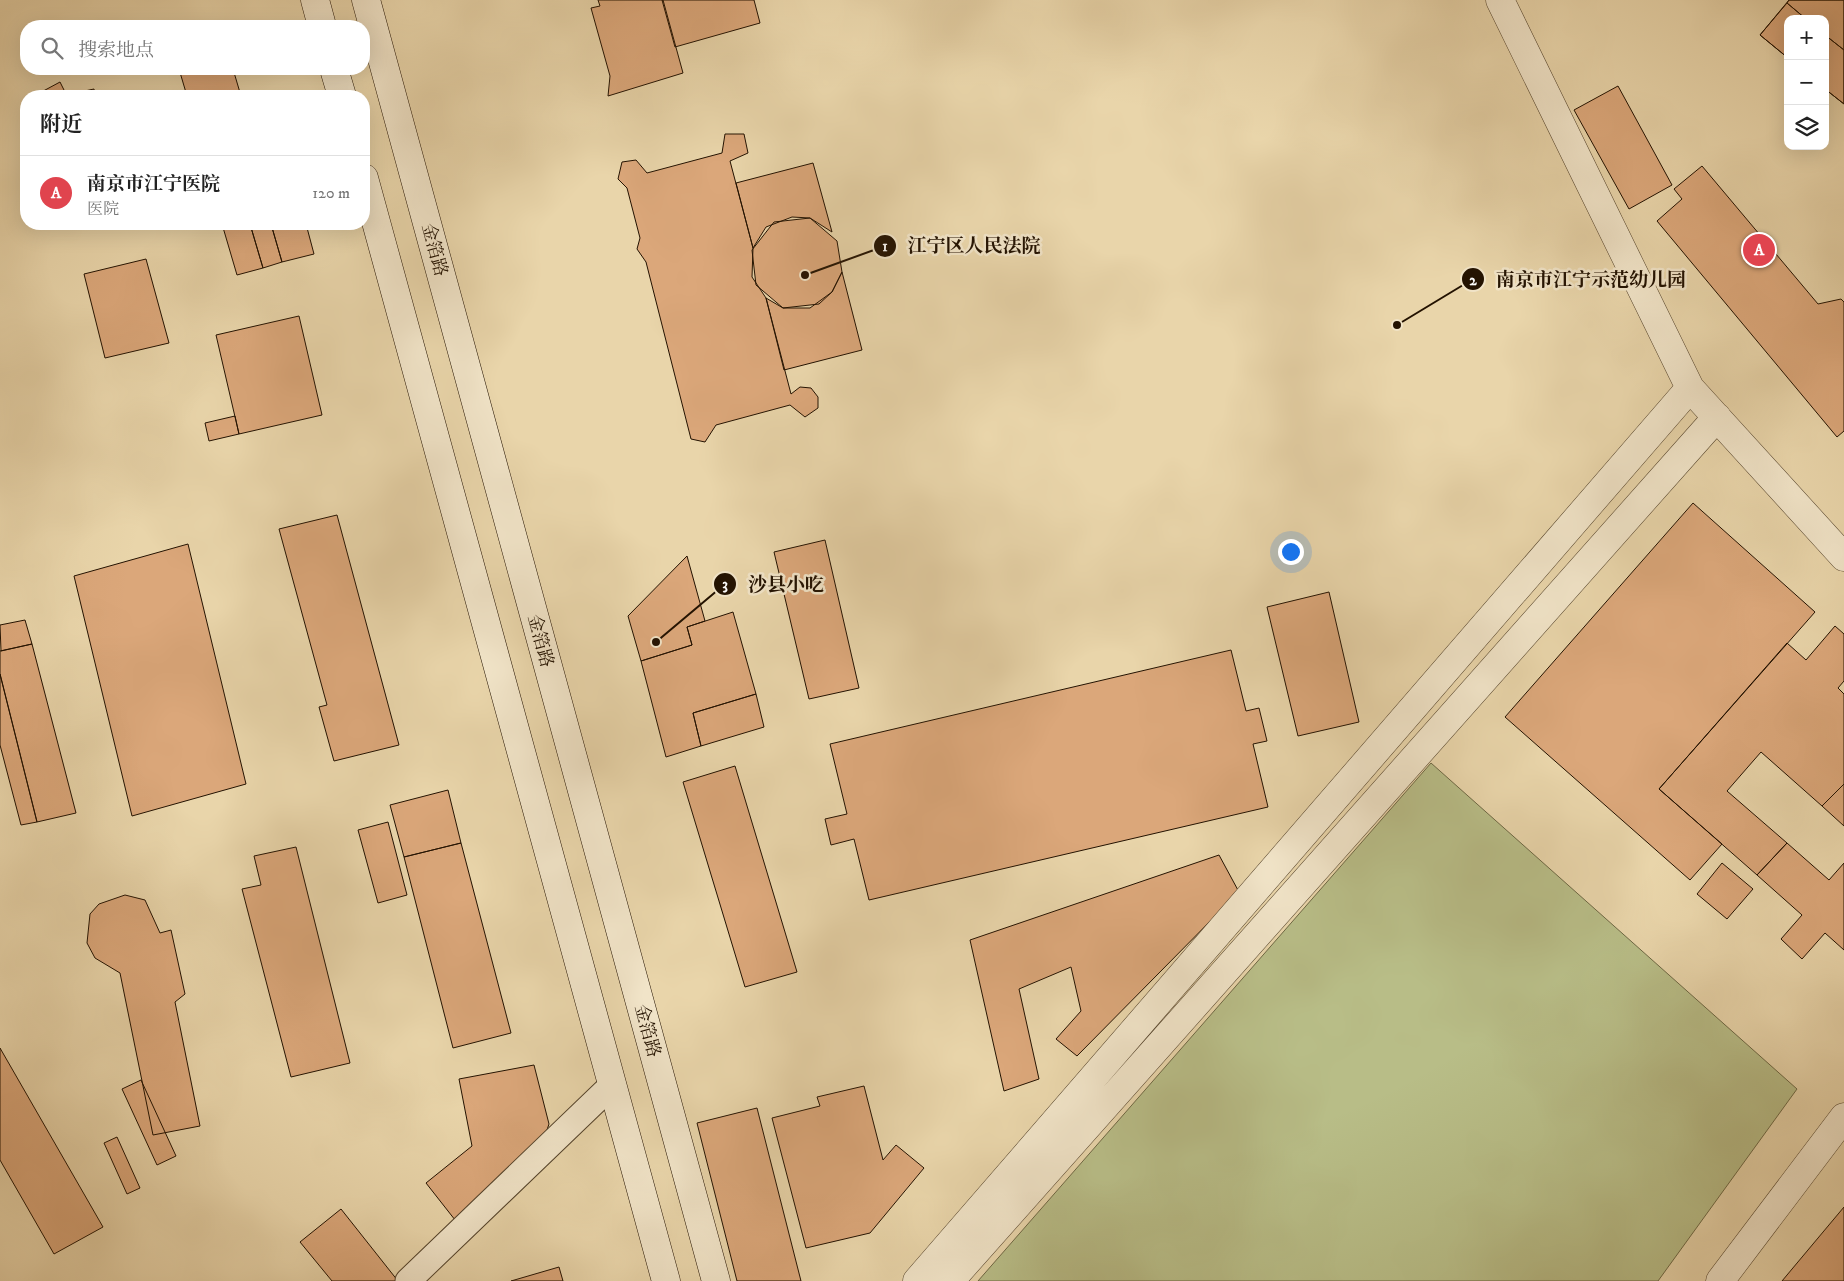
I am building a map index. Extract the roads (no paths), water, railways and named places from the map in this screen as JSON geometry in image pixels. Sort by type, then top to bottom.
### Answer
[{"type":"street","points":[[315,0],[320,20]]},
{"type":"street","name":"金箔路","points":[[366,0],[716,1281]]},
{"type":"street","points":[[1500,0],[1690,388],[1844,557]]},
{"type":"street","points":[[336,75],[340,90]]},
{"type":"street","points":[[370,200],[666,1281]]},
{"type":"street","points":[[917,1281],[1690,388]]},
{"type":"street","points":[[950,1281],[1717,417]]},
{"type":"street","points":[[408,1281],[612,1085]]},
{"type":"street","points":[[1720,1281],[1844,1117]]},
{"type":"place","name":"南京市江宁医院","points":[[1759,250]]},
{"type":"place","name":"江宁区人民法院","points":[[805,275]]},
{"type":"place","name":"南京市江宁示范幼儿园","points":[[1397,325]]},
{"type":"place","name":"沙县小吃","points":[[656,642]]}]
